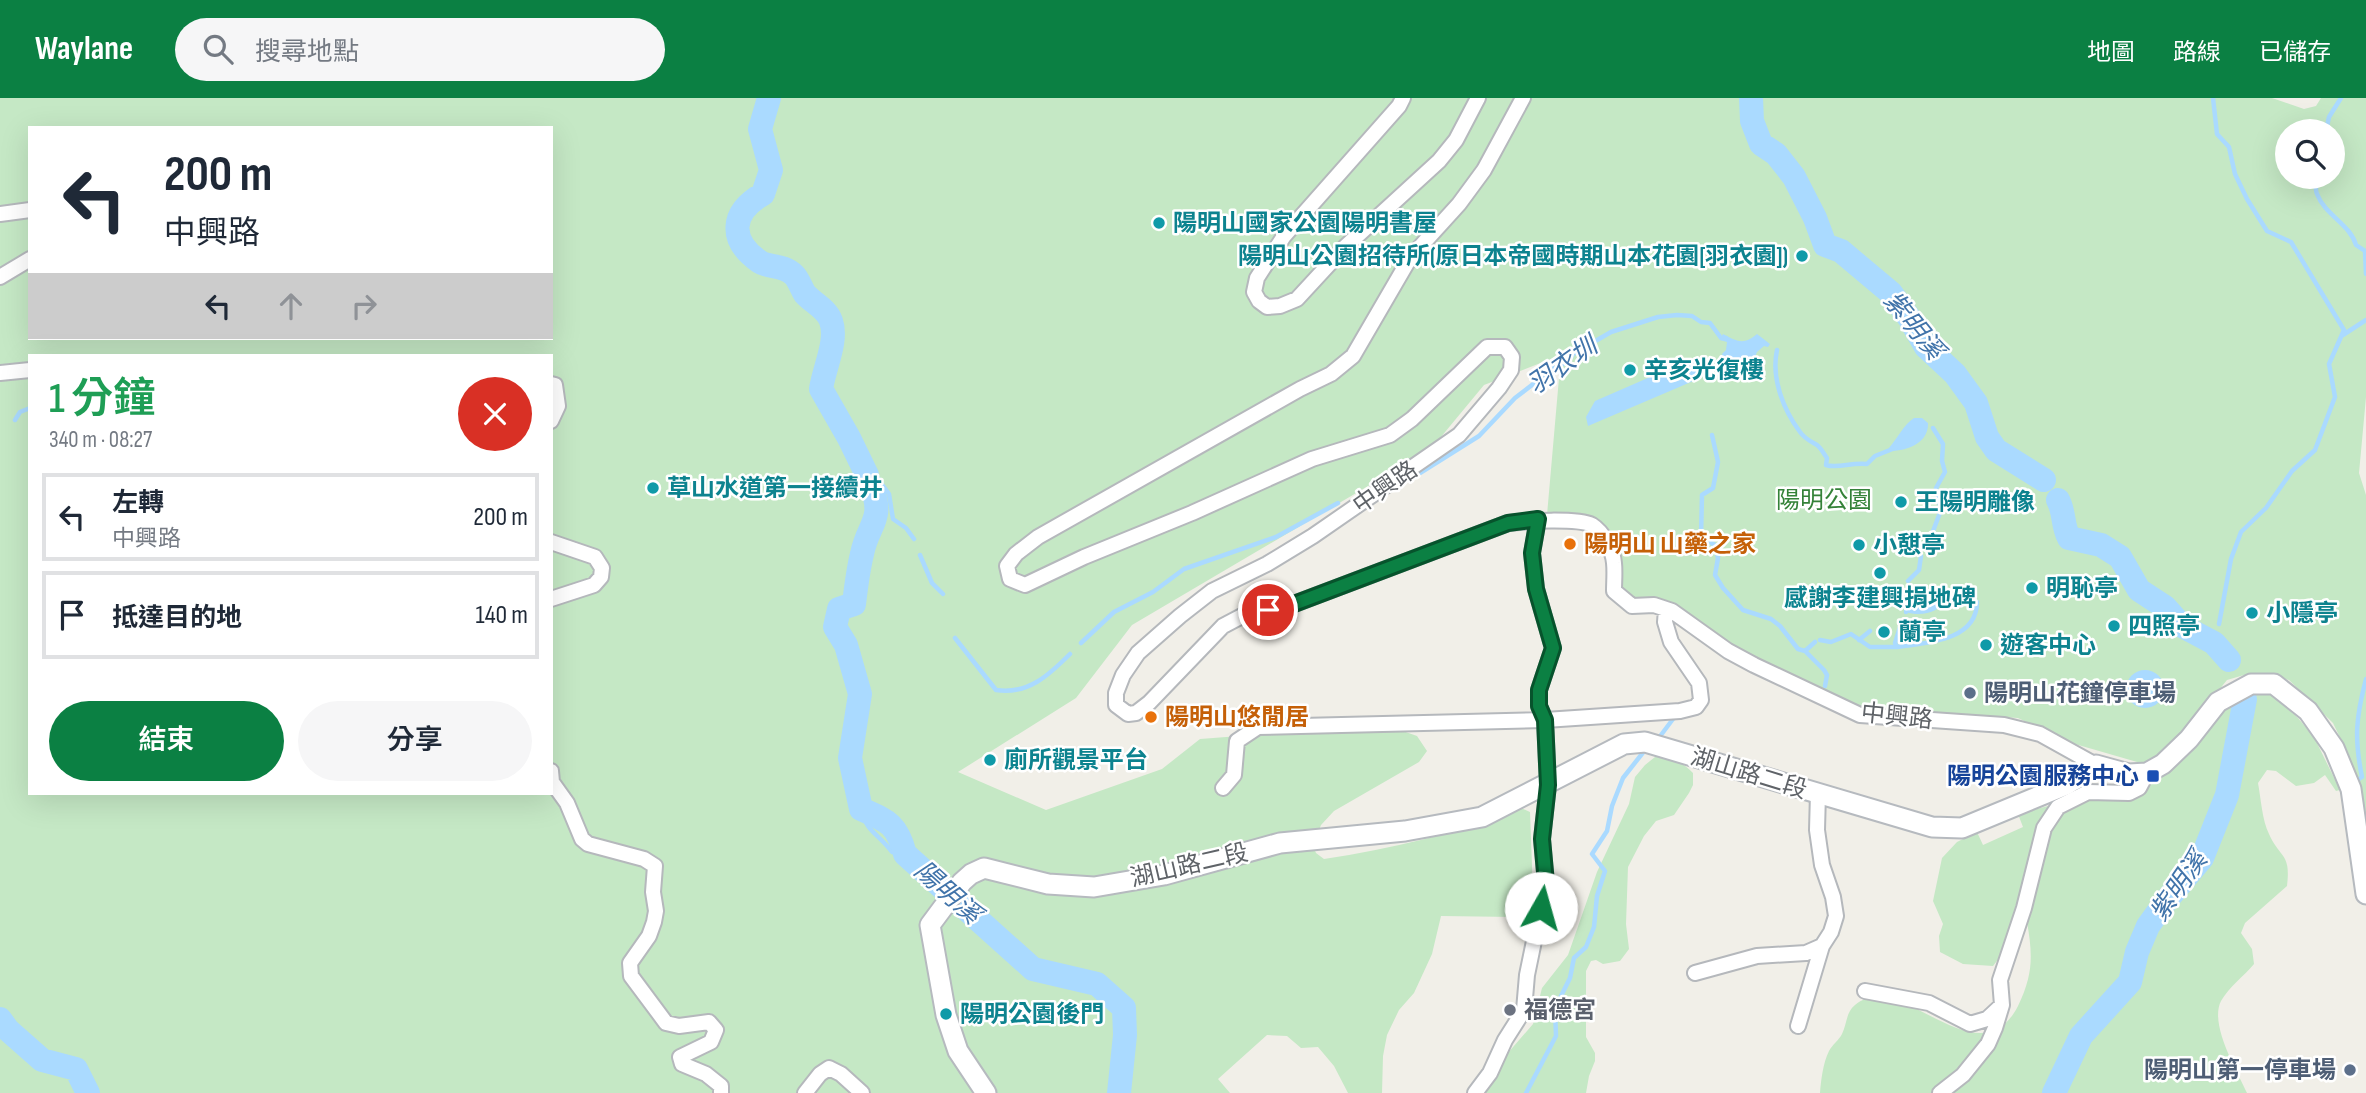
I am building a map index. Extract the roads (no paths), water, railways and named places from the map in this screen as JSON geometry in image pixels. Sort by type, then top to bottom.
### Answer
[{"type":"street","points":[[1403,98],[1399,106],[1284,236],[1257,278],[1254,292],[1259,301],[1267,307],[1280,306],[1297,299],[1345,247],[1439,161],[1456,141],[1478,98]]},
{"type":"street","name":"中興路","points":[[1523,98],[1484,170],[1459,204],[1410,258],[1353,356],[1331,374],[1038,537],[1016,554],[1007,566],[1010,579],[1025,585],[1084,556],[1192,513],[1312,459],[1390,435],[1412,419],[1488,347],[1504,347],[1512,356],[1511,370],[1459,435],[1313,536],[1267,564],[1212,591],[1180,615],[1138,653],[1123,675],[1116,693],[1116,705],[1128,714],[1136,713],[1149,703],[1223,626],[1242,616],[1294,604],[1508,523],[1538,519],[1591,524],[1604,537],[1614,562],[1614,591],[1632,606],[1654,605],[1666,608],[1754,665],[1860,715],[2004,724],[2040,734],[2096,765]]},
{"type":"street","points":[[0,214],[28,210]]},
{"type":"street","points":[[0,277],[28,260]]},
{"type":"street","points":[[0,373],[28,370]]},
{"type":"street","points":[[553,384],[558,406],[553,417]]},
{"type":"street","points":[[1475,1093],[1490,1073],[1505,1040],[1524,1010],[1527,975],[1546,883],[1542,839],[1548,785],[1545,720],[1539,706],[1539,690],[1553,648],[1536,589],[1532,553],[1538,519]]},
{"type":"street","points":[[553,543],[595,556],[602,568],[601,577],[594,585],[553,598]]},
{"type":"street","points":[[1223,788],[1234,775],[1237,741],[1258,727],[1545,720],[1696,707],[1701,700],[1699,682],[1671,642],[1665,622],[1666,608]]},
{"type":"street","points":[[2096,765],[2129,774],[2147,773],[2163,764],[2189,739],[2218,702],[2251,684],[2274,684],[2308,711],[2334,748],[2351,789],[2366,894]]},
{"type":"street","name":"湖山路二段","points":[[986,1093],[958,1051],[946,1016],[930,925],[962,881],[984,868],[1048,884],[1094,887],[1164,875],[1280,844],[1405,831],[1482,817],[1624,744],[1646,741],[1932,827],[1962,828],[2066,785],[2096,765]]},
{"type":"street","points":[[1940,1093],[1962,1075],[1988,1044],[2002,1005],[2000,980],[2024,908],[2044,828],[2058,807],[2088,792],[2129,793],[2139,788],[2147,773]]},
{"type":"street","points":[[553,783],[567,803],[582,839],[588,844],[644,859],[655,866],[654,922],[649,936],[630,963],[631,976],[666,1023],[680,1026],[709,1022],[713,1025],[716,1030],[711,1042],[680,1057],[682,1064],[706,1074],[721,1086],[721,1093]]},
{"type":"street","points":[[1798,1026],[1822,946],[1831,932],[1836,916],[1816,830],[1818,793]]},
{"type":"street","points":[[1695,972],[1758,956],[1806,953],[1822,946]]},
{"type":"street","points":[[1866,991],[1929,1003],[1970,1024],[1987,1019],[2002,1005]]},
{"type":"street","points":[[805,1093],[820,1074],[829,1068],[841,1074],[862,1093]]},
{"type":"water","points":[[1723,334],[1741,341],[1757,334],[1770,344],[1757,352],[1752,364],[1738,361],[1727,364],[1722,354],[1726,350],[1727,342],[1720,340]]},
{"type":"water","points":[[1696,357],[1698,379],[1588,426],[1586,417],[1595,401]]},
{"type":"water","points":[[1914,418],[1922,418],[1928,423],[1925,436],[1910,447],[1891,451],[1889,448]]},
{"type":"water","points":[[1939,589],[1948,597],[1940,607],[1924,614],[1906,612],[1910,597],[1918,599]]},
{"type":"water","points":[[2145,670],[2158,676],[2164,689],[2158,702],[2145,708],[2132,702],[2126,689],[2132,676]]},
{"type":"waterway","name":"陽明溪","points":[[769,98],[760,129],[771,170],[763,194],[752,201],[740,218],[738,236],[742,245],[760,262],[785,269],[794,275],[805,294],[829,317],[833,337],[821,389],[867,475]]},
{"type":"waterway","name":"紫明溪","points":[[1751,98],[1752,121],[1761,144],[1776,154],[1794,177],[1815,218],[1825,245],[1841,251],[1891,293],[1926,347],[1955,374],[1976,403],[1987,437],[1996,450],[2044,480]]},
{"type":"waterway","points":[[2213,98],[2217,134],[2229,147],[2235,174],[2247,199],[2267,231],[2291,242],[2344,330],[2329,364],[2335,397],[2315,450],[2292,471],[2266,508],[2241,532],[2231,559],[2219,624]]},
{"type":"waterway","points":[[2329,119],[2341,98]]},
{"type":"waterway","points":[[2316,189],[2326,208],[2348,231],[2356,245],[2365,251],[2366,274]]},
{"type":"waterway","name":"羽衣圳","points":[[1420,473],[1479,436],[1515,398],[1554,368],[1568,362],[1573,354],[1611,332],[1658,317],[1677,315],[1692,316],[1701,322],[1710,323],[1721,338],[1726,338]]},
{"type":"waterway","points":[[2343,335],[2366,320]]},
{"type":"waterway","points":[[1777,350],[1777,382],[1784,403],[1802,434],[1817,445],[1827,458],[1826,465],[1867,464],[1875,456],[1895,448]]},
{"type":"waterway","points":[[15,420],[20,412],[28,409]]},
{"type":"waterway","points":[[1927,547],[1941,510],[1936,488],[1945,472],[1942,461],[1943,444],[1933,428]]},
{"type":"waterway","points":[[1712,435],[1718,462],[1713,488],[1702,495],[1701,537],[1715,545],[1718,558],[1715,575],[1743,610],[1771,619],[1798,649],[1805,651],[1824,670],[1827,675],[1825,686]]},
{"type":"waterway","name":"羽衣圳","points":[[861,466],[873,472],[889,494],[893,519],[906,528],[914,539]]},
{"type":"waterway","name":"陽明溪","points":[[871,485],[876,514],[862,554],[854,604],[839,609],[835,627],[846,645],[860,694],[850,758],[861,809],[890,825],[899,836],[905,854],[1033,969],[1097,984],[1124,1008],[1125,1035],[1119,1093]]},
{"type":"waterway","name":"紫明溪","points":[[2058,500],[2069,538],[2101,545],[2120,557],[2139,590],[2165,607],[2182,626],[2214,643],[2229,660]]},
{"type":"waterway","name":"羽衣圳","points":[[1081,643],[1114,612],[1153,592],[1184,569],[1276,537],[1338,503]]},
{"type":"waterway","name":"羽衣圳","points":[[920,555],[932,583],[943,594]]},
{"type":"waterway","points":[[1908,581],[1919,570],[1921,556]]},
{"type":"waterway","points":[[1906,612],[1911,590]]},
{"type":"waterway","points":[[1897,647],[1948,638],[1959,632],[1969,625],[1975,615],[1977,602]]},
{"type":"waterway","points":[[1820,640],[1831,642],[1851,634],[1870,647],[1897,647],[1895,643],[1902,621]]},
{"type":"waterway","points":[[1859,640],[1870,631]]},
{"type":"waterway","name":"羽衣圳","points":[[955,638],[996,690],[1008,691],[1037,682],[1070,654]]},
{"type":"waterway","points":[[1805,651],[1815,642]]},
{"type":"waterway","points":[[2356,781],[2362,777],[2357,728],[2366,679]]},
{"type":"waterway","name":"紫明溪","points":[[2054,1093],[2081,1036],[2130,982],[2137,952],[2148,926],[2202,858],[2227,795],[2245,699]]},
{"type":"waterway","points":[[1661,735],[1676,715]]},
{"type":"waterway","points":[[1526,1093],[1556,1036],[1555,1008],[1570,978],[1574,958],[1586,947],[1594,927],[1597,896],[1605,871],[1592,854],[1607,831],[1612,806],[1623,778],[1645,750]]},
{"type":"waterway","points":[[861,809],[870,828],[892,852],[905,854]]},
{"type":"waterway","points":[[0,1019],[8,1030],[42,1060],[76,1069],[88,1093]]},
{"type":"waterway","points":[[0,1031],[8,1030]]},
{"type":"place","name":"陽明山國家公園陽明書屋","points":[[1159,223]]},
{"type":"place","name":"陽明山公園招待所(原日本帝國時期山本花園[羽衣園])","points":[[1802,256]]},
{"type":"place","name":"辛亥光復樓","points":[[1630,370]]},
{"type":"place","name":"草山水道第一接續井","points":[[653,488]]},
{"type":"place","name":"王陽明雕像","points":[[1901,502]]},
{"type":"place","name":"陽明山 山藥之家","points":[[1570,544]]},
{"type":"place","name":"小憇亭","points":[[1859,545]]},
{"type":"place","name":"感謝李建興捐地碑","points":[[1880,573]]},
{"type":"place","name":"明恥亭","points":[[2032,588]]},
{"type":"place","name":"小隱亭","points":[[2252,613]]},
{"type":"place","name":"四照亭","points":[[2114,626]]},
{"type":"place","name":"蘭亭","points":[[1884,632]]},
{"type":"place","name":"遊客中心","points":[[1986,645]]},
{"type":"place","name":"陽明山花鐘停車場","points":[[1970,693]]},
{"type":"place","name":"陽明山悠閒居","points":[[1151,717]]},
{"type":"place","name":"廁所觀景平台","points":[[990,760]]},
{"type":"place","name":"陽明公園服務中心","points":[[2153,776]]},
{"type":"place","name":"福德宮","points":[[1510,1010]]},
{"type":"place","name":"陽明公園後門","points":[[946,1014]]},
{"type":"place","name":"陽明山第一停車場","points":[[2350,1070]]},
{"type":"park label","name":"陽明公園","points":[[1824,500]]}]
